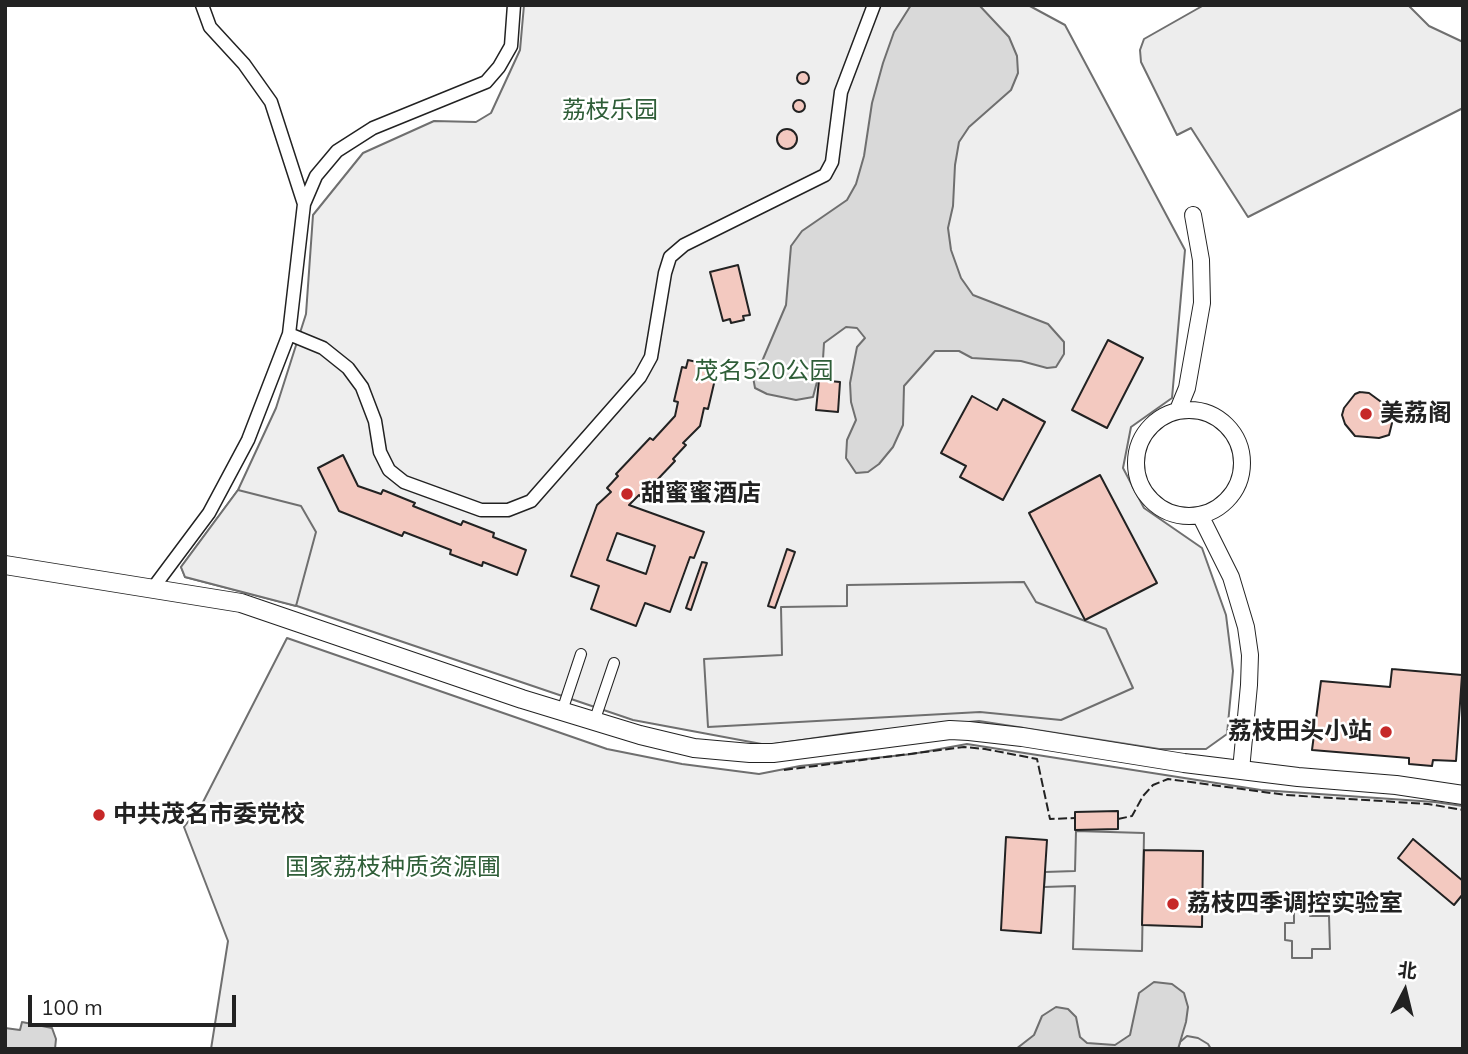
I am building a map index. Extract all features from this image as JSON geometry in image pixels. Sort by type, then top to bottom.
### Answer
[{"type":"main road","points":[[5,565],[250,605],[594,722],[694,748],[750,753],[846,745],[950,730],[969,731],[1241,770],[1396,785],[1463,795]]},
{"type":"street","points":[[202,5],[210,27],[244,64],[271,102],[304,204]]},
{"type":"street","points":[[153,588],[209,513],[248,440],[289,334],[304,204],[316,176],[337,152],[373,128],[486,82],[499,67],[511,46],[514,5]]},
{"type":"street","points":[[289,334],[323,348],[348,368],[362,387],[371,410],[380,452],[389,470],[404,482],[481,510],[508,510],[531,501],[640,377],[650,357],[670,257],[684,245],[825,175],[832,162],[841,92],[874,5]]},
{"type":"street","points":[[1178,410],[1187,388],[1202,303],[1201,260],[1193,215]]},
{"type":"street","points":[[1178,410],[1200,411],[1220,419],[1235,435],[1242,456],[1240,479],[1229,498],[1220,506],[1200,515],[1184,516],[1161,508],[1144,492],[1138,479],[1137,449],[1143,435],[1164,415],[1178,410]]},
{"type":"street","points":[[1200,515],[1234,585],[1246,627],[1250,655],[1249,685],[1241,770]]},
{"type":"street","points":[[562,711],[581,654]]},
{"type":"street","points":[[594,722],[614,663]]},
{"type":"green space","name":"茂名520公园","points":[[524,5],[1028,5],[1065,25],[1185,250],[1172,398],[1131,427],[1123,468],[1144,508],[1202,548],[1226,615],[1233,671],[1227,734],[1206,749],[1159,749],[979,721],[850,733],[767,745],[633,720],[297,606],[185,577],[181,567],[238,490],[276,408],[306,314],[313,215],[363,153],[434,121],[476,122],[491,113],[520,50]]},
{"type":"green space","name":"国家荔枝种质资源圃","points":[[287,638],[607,749],[682,764],[759,774],[967,744],[1261,790],[1463,806],[1463,1049],[211,1049],[228,941],[184,827],[202,804]]},
{"type":"shaded area","points":[[911,5],[979,5],[1009,37],[1017,56],[1018,73],[1011,90],[969,127],[959,142],[953,206],[948,228],[951,250],[961,278],[973,295],[1048,324],[1064,342],[1064,354],[1056,367],[1047,368],[1021,361],[972,358],[959,351],[935,351],[904,386],[903,425],[893,447],[879,464],[868,472],[856,473],[846,458],[847,440],[856,420],[850,383],[857,347],[865,338],[857,328],[846,327],[824,343],[823,359],[813,397],[796,400],[767,394],[755,388],[753,377],[786,305],[791,246],[802,231],[847,200],[856,184],[883,63],[894,32]]},
{"type":"shaded area","points":[[1204,5],[1408,5],[1429,26],[1463,42],[1463,108],[1248,217],[1191,128],[1177,135],[1141,62],[1140,50],[1144,39]]},
{"type":"shaded area","points":[[238,490],[301,506],[316,532],[296,606],[185,577],[181,567]]},
{"type":"shaded area","points":[[1024,582],[1036,602],[1106,629],[1133,688],[1061,720],[980,712],[708,727],[704,659],[782,655],[781,607],[847,606],[847,585]]},
{"type":"shaded area","points":[[1076,831],[1144,833],[1142,951],[1073,949],[1075,886],[1044,887],[1045,872],[1075,871]]},
{"type":"shaded area","points":[[1294,908],[1310,908],[1310,916],[1329,916],[1330,949],[1312,949],[1312,958],[1292,958],[1292,941],[1285,940],[1285,923],[1294,923]]},
{"type":"shaded area","points":[[1154,982],[1172,984],[1184,993],[1188,1007],[1178,1049],[1016,1049],[1034,1035],[1042,1016],[1056,1007],[1068,1009],[1076,1017],[1080,1037],[1087,1043],[1115,1045],[1130,1035],[1139,993]]},
{"type":"shaded area","points":[[22,1022],[52,1028],[56,1039],[55,1049],[5,1049],[5,1028],[20,1030]]},
{"type":"shaded area","points":[[1187,1036],[1198,1038],[1211,1049],[1178,1049],[1180,1042]]},
{"type":"building","points":[[798,73],[808,73],[808,83],[798,83]]},
{"type":"building","points":[[794,101],[804,101],[804,111],[794,111]]},
{"type":"building","points":[[787,129],[794,132],[797,139],[794,146],[787,149],[780,146],[777,139],[780,132]]},
{"type":"building","points":[[738,265],[750,315],[743,316],[744,320],[731,323],[730,319],[723,321],[710,272]]},
{"type":"building","points":[[1108,340],[1143,358],[1107,428],[1072,410]]},
{"type":"building","name":"甜蜜蜜酒店","points":[[688,360],[714,366],[712,374],[716,375],[708,409],[704,408],[700,426],[683,443],[686,445],[673,459],[675,461],[641,497],[639,495],[629,505],[704,532],[694,558],[690,557],[670,612],[645,603],[636,626],[591,609],[599,586],[571,576],[597,505],[611,492],[607,488],[618,476],[616,474],[675,416],[678,402],[674,401],[682,367],[686,368]],"holes":[[[617,533],[655,546],[646,574],[607,560]]]},
{"type":"building","points":[[819,380],[840,382],[838,412],[816,410]]},
{"type":"building","name":"美荔阁","points":[[1369,393],[1384,404],[1392,423],[1389,435],[1379,438],[1355,436],[1345,424],[1342,415],[1344,408],[1355,394]]},
{"type":"building","points":[[972,396],[997,410],[1003,399],[1045,422],[1003,500],[960,477],[966,466],[941,453]]},
{"type":"building","points":[[343,455],[358,486],[381,494],[383,490],[415,503],[413,506],[461,525],[463,521],[494,533],[493,537],[526,550],[517,575],[483,562],[482,566],[450,554],[451,550],[404,532],[402,536],[339,511],[318,468]]},
{"type":"building","points":[[1100,475],[1157,583],[1085,620],[1029,513]]},
{"type":"building","points":[[787,549],[795,552],[775,608],[768,606]]},
{"type":"building","points":[[702,562],[707,563],[691,610],[686,608]]},
{"type":"building","name":"荔枝田头小站","points":[[1392,669],[1462,675],[1456,761],[1433,760],[1432,766],[1409,764],[1409,758],[1312,750],[1321,681],[1390,687]]},
{"type":"building","points":[[1118,811],[1118,829],[1075,830],[1075,812]]},
{"type":"building","points":[[1006,837],[1047,840],[1041,933],[1001,930]]},
{"type":"building","points":[[1413,839],[1463,881],[1463,894],[1454,905],[1398,858]]},
{"type":"building","name":"荔枝四季调控实验室","points":[[1144,850],[1203,851],[1202,927],[1142,925]]},
{"type":"fence","points":[[784,770],[964,747],[985,749],[1037,759],[1050,819],[1075,818]]},
{"type":"fence","points":[[1118,819],[1132,816],[1143,796],[1153,785],[1168,779],[1286,795],[1428,804],[1463,810]]},
{"type":"place","name":"美荔阁","points":[[1366,414]]},
{"type":"place","name":"甜蜜蜜酒店","points":[[627,494]]},
{"type":"place","name":"荔枝田头小站","points":[[1386,732]]},
{"type":"place","name":"中共茂名市委党校","points":[[99,815]]},
{"type":"place","name":"荔枝四季调控实验室","points":[[1173,904]]},
{"type":"park label","name":"荔枝乐园","points":[[610,111]]}]
